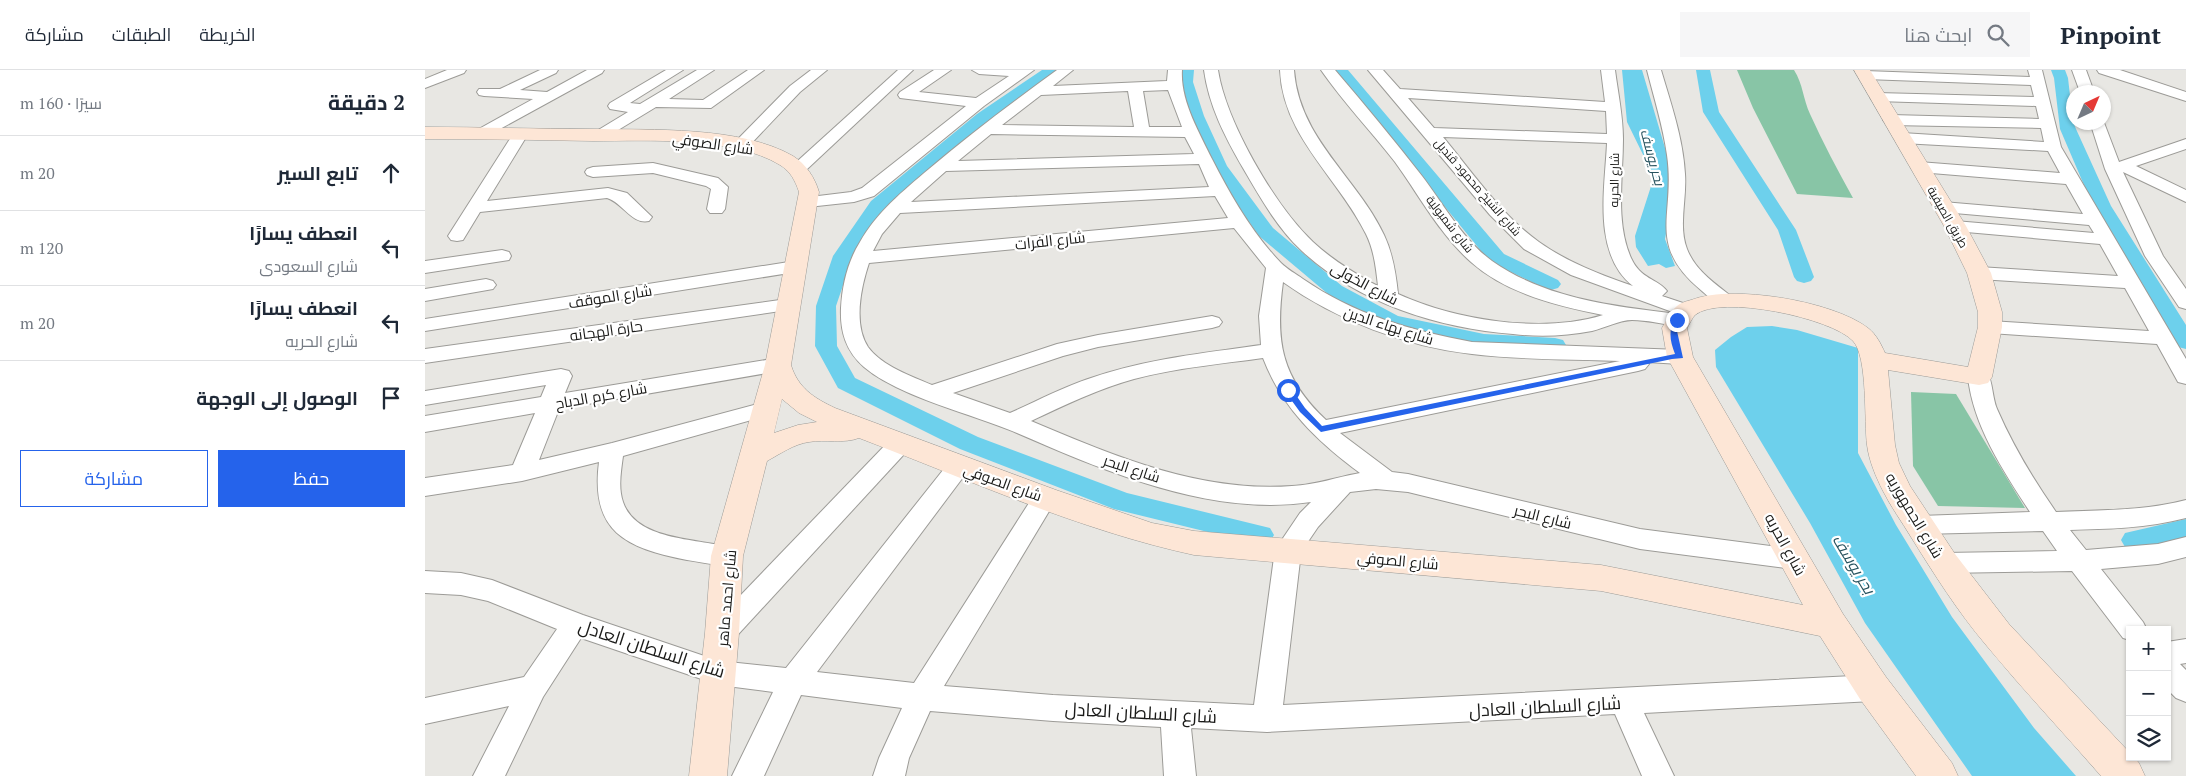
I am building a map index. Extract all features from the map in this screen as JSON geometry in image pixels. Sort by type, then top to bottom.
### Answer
[{"type":"street","points":[[425,84],[459,70]]},
{"type":"street","points":[[501,93],[551,70]]},
{"type":"street","points":[[482,133],[597,70]]},
{"type":"street","points":[[676,70],[615,107],[706,105],[757,70]]},
{"type":"street","points":[[582,196],[601,150],[648,106],[707,70]]},
{"type":"street","points":[[741,145],[795,88],[820,70]]},
{"type":"street","points":[[778,365],[787,305],[808,202],[809,192],[806,180],[798,169],[906,70]]},
{"type":"street","points":[[945,70],[905,95],[979,103]]},
{"type":"street","points":[[979,70],[1024,72]]},
{"type":"street","name":"شارع البحر","points":[[1067,70],[942,166],[895,208],[869,242],[861,258],[852,290],[850,324],[854,340],[862,354],[876,366],[895,377],[1115,464],[1155,477],[1200,487],[1271,496],[1312,493],[1364,481],[1386,480],[1408,483],[1640,539],[1794,559]]},
{"type":"street","name":"شارع الخولى","points":[[1211,70],[1218,102],[1231,132],[1264,189],[1294,232],[1327,263],[1349,278],[1388,297],[1429,313],[1493,327],[1531,330],[1585,326],[1628,314]]},
{"type":"street","points":[[1287,70],[1289,92],[1298,116],[1313,142],[1374,232],[1382,252],[1387,274],[1388,297]]},
{"type":"street","name":"شارع شمبولية","points":[[1328,70],[1403,162],[1470,251],[1484,264],[1524,287],[1574,304],[1628,314],[1696,309]]},
{"type":"street","name":"شارع الشيخ محمود قنديل","points":[[1375,70],[1431,132],[1503,220],[1521,237],[1545,254],[1574,269],[1696,309]]},
{"type":"street","name":"شارع الحريه","points":[[1608,70],[1615,139],[1613,212],[1618,244],[1628,270],[1636,279],[1648,287],[1696,309],[1673,331],[1676,357],[1831,624],[1873,688],[1939,776]]},
{"type":"street","points":[[1654,70],[1673,141],[1678,186],[1674,240],[1678,252],[1694,275],[1696,309]]},
{"type":"street","points":[[2079,70],[2084,85]]},
{"type":"street","points":[[2104,70],[2135,73],[2186,97]]},
{"type":"street","points":[[808,202],[854,197],[868,192],[979,103],[1024,72]]},
{"type":"street","points":[[1863,72],[2036,76],[2053,147],[2186,377]]},
{"type":"street","name":"طريق الصيفية","points":[[1863,72],[1955,226],[1979,273],[1990,312],[1990,327],[1979,377]]},
{"type":"street","points":[[1038,91],[1135,87],[1175,78]]},
{"type":"street","name":"شارع بهاء الدين","points":[[1175,78],[1191,132],[1220,191],[1239,222],[1275,268],[1316,298],[1371,323],[1403,333],[1472,348],[1676,357]]},
{"type":"street","points":[[1135,87],[1142,131]]},
{"type":"street","points":[[484,92],[549,96]]},
{"type":"street","points":[[1395,93],[1613,108]]},
{"type":"street","points":[[1877,97],[2043,102]]},
{"type":"street","points":[[1891,120],[2048,124]]},
{"type":"street","points":[[988,129],[1191,132]]},
{"type":"street","points":[[2101,130],[2154,256],[2186,303]]},
{"type":"street","points":[[1431,132],[1615,139]]},
{"type":"street","name":"شارع الصوفي","points":[[425,133],[520,134],[601,150],[682,138],[741,145],[765,150],[784,158],[798,169]]},
{"type":"street","points":[[457,236],[520,134]]},
{"type":"street","points":[[1902,138],[2053,147]]},
{"type":"street","points":[[2118,167],[2186,144]]},
{"type":"street","points":[[601,150],[653,168],[712,182],[720,187],[716,209]]},
{"type":"street","points":[[942,166],[1203,159]]},
{"type":"street","points":[[1919,167],[2071,179]]},
{"type":"street","points":[[2118,167],[2186,197]]},
{"type":"street","points":[[895,208],[1220,191]]},
{"type":"street","points":[[474,208],[616,194],[643,216]]},
{"type":"street","points":[[1943,207],[2095,220]]},
{"type":"street","name":"شارع الفرات","points":[[861,258],[1239,222]]},
{"type":"street","points":[[1955,226],[2105,239]]},
{"type":"street","points":[[425,268],[502,256]]},
{"type":"street","name":"شارع الموقف","points":[[425,325],[795,267]]},
{"type":"street","points":[[1275,268],[1269,332],[1278,370],[1288,390],[1321,429],[1345,451],[1386,480]]},
{"type":"street","points":[[1979,273],[2131,283]]},
{"type":"street","points":[[425,295],[486,285]]},
{"type":"street","name":"شارع الجمهوريه","points":[[1696,309],[1755,300],[1787,305],[1834,319],[1858,331],[1871,346],[1874,359],[1881,445],[1885,463],[1897,490],[1944,563],[1997,634],[2127,776]]},
{"type":"street","name":"حارة الهجانه","points":[[425,356],[787,305]]},
{"type":"street","points":[[933,392],[1057,351],[1107,339],[1212,322]]},
{"type":"street","points":[[1585,326],[1593,353]]},
{"type":"street","points":[[1990,327],[2163,338]]},
{"type":"street","points":[[1011,422],[1087,387],[1113,378],[1143,370],[1272,350]]},
{"type":"street","points":[[1321,429],[1676,357]]},
{"type":"street","points":[[1874,359],[1979,377],[1984,405],[2017,472],[2051,522],[2130,626]]},
{"type":"street","name":"شارع الصوفي","points":[[778,365],[785,384],[801,402],[825,415],[1045,498],[1172,539],[1217,546],[1288,550],[1610,579],[1831,624]]},
{"type":"street","name":"شارع كرم الدباح","points":[[425,424],[778,365]]},
{"type":"street","name":"شارع احمد ماهر","points":[[708,776],[719,673],[727,556],[778,365]]},
{"type":"street","points":[[425,398],[559,376],[561,378],[523,472]]},
{"type":"street","points":[[425,487],[523,472],[611,451],[765,409]]},
{"type":"street","points":[[752,457],[791,435],[806,431],[871,433]]},
{"type":"street","points":[[722,633],[900,444]]},
{"type":"street","points":[[611,451],[608,489],[610,502],[615,515],[625,526],[642,538],[665,545],[727,556]]},
{"type":"street","points":[[748,776],[793,681],[959,466]]},
{"type":"street","points":[[1267,719],[1288,550],[1309,520],[1343,485]]},
{"type":"street","points":[[889,776],[894,758],[921,696],[1045,498]]},
{"type":"street","points":[[1920,525],[2051,522],[2145,517],[2186,509]]},
{"type":"street","points":[[1944,563],[2081,562],[2158,554],[2186,547]]},
{"type":"street","name":"شارع السلطان العادل","points":[[425,582],[461,584],[492,591],[575,624],[719,673],[921,696],[1053,708],[1267,719],[1873,688]]},
{"type":"street","points":[[489,776],[533,688],[575,624]]},
{"type":"street","points":[[2171,653],[2186,651]]},
{"type":"street","points":[[2168,671],[2186,689]]},
{"type":"street","points":[[425,711],[533,688]]},
{"type":"street","points":[[1624,702],[1658,776]]},
{"type":"street","points":[[1175,714],[1180,776]]},
{"type":"green space","points":[[1737,70],[1794,70],[1815,125],[1853,198],[1797,194],[1753,108]]},
{"type":"green space","points":[[1911,392],[1956,394],[2025,508],[1938,506],[1913,466]]},
{"type":"water","name":"بحر يوسف","points":[[1622,70],[1642,70],[1668,158],[1674,192],[1665,239],[1675,266],[1666,268],[1659,264],[1648,266],[1636,247],[1635,236],[1654,177],[1627,122]]},
{"type":"water","name":"بحر يوسف","points":[[1772,326],[1797,330],[1858,348],[1858,453],[1896,525],[1952,617],[2034,728],[2076,776],[1972,776],[1865,623],[1810,523],[1716,367],[1715,350],[1731,337],[1747,327]]},
{"type":"waterway","points":[[1052,70],[983,117],[877,205],[843,256],[826,306],[826,346],[846,383],[969,443],[1123,502],[1261,535]]},
{"type":"waterway","points":[[1187,70],[1186,82],[1196,116],[1219,167],[1266,232],[1335,290],[1391,321],[1484,341],[1555,345]]},
{"type":"waterway","points":[[1340,70],[1497,258],[1551,284]]},
{"type":"waterway","points":[[1703,70],[1711,112],[1787,230],[1804,277]]},
{"type":"waterway","points":[[2058,70],[2061,78],[2068,129],[2102,206],[2186,342]]},
{"type":"waterway","points":[[2134,540],[2186,529]]},
{"type":"route","points":[[1288,390],[1321,429],[1672,356],[1680,357],[1673,331],[1677,320]]}]
